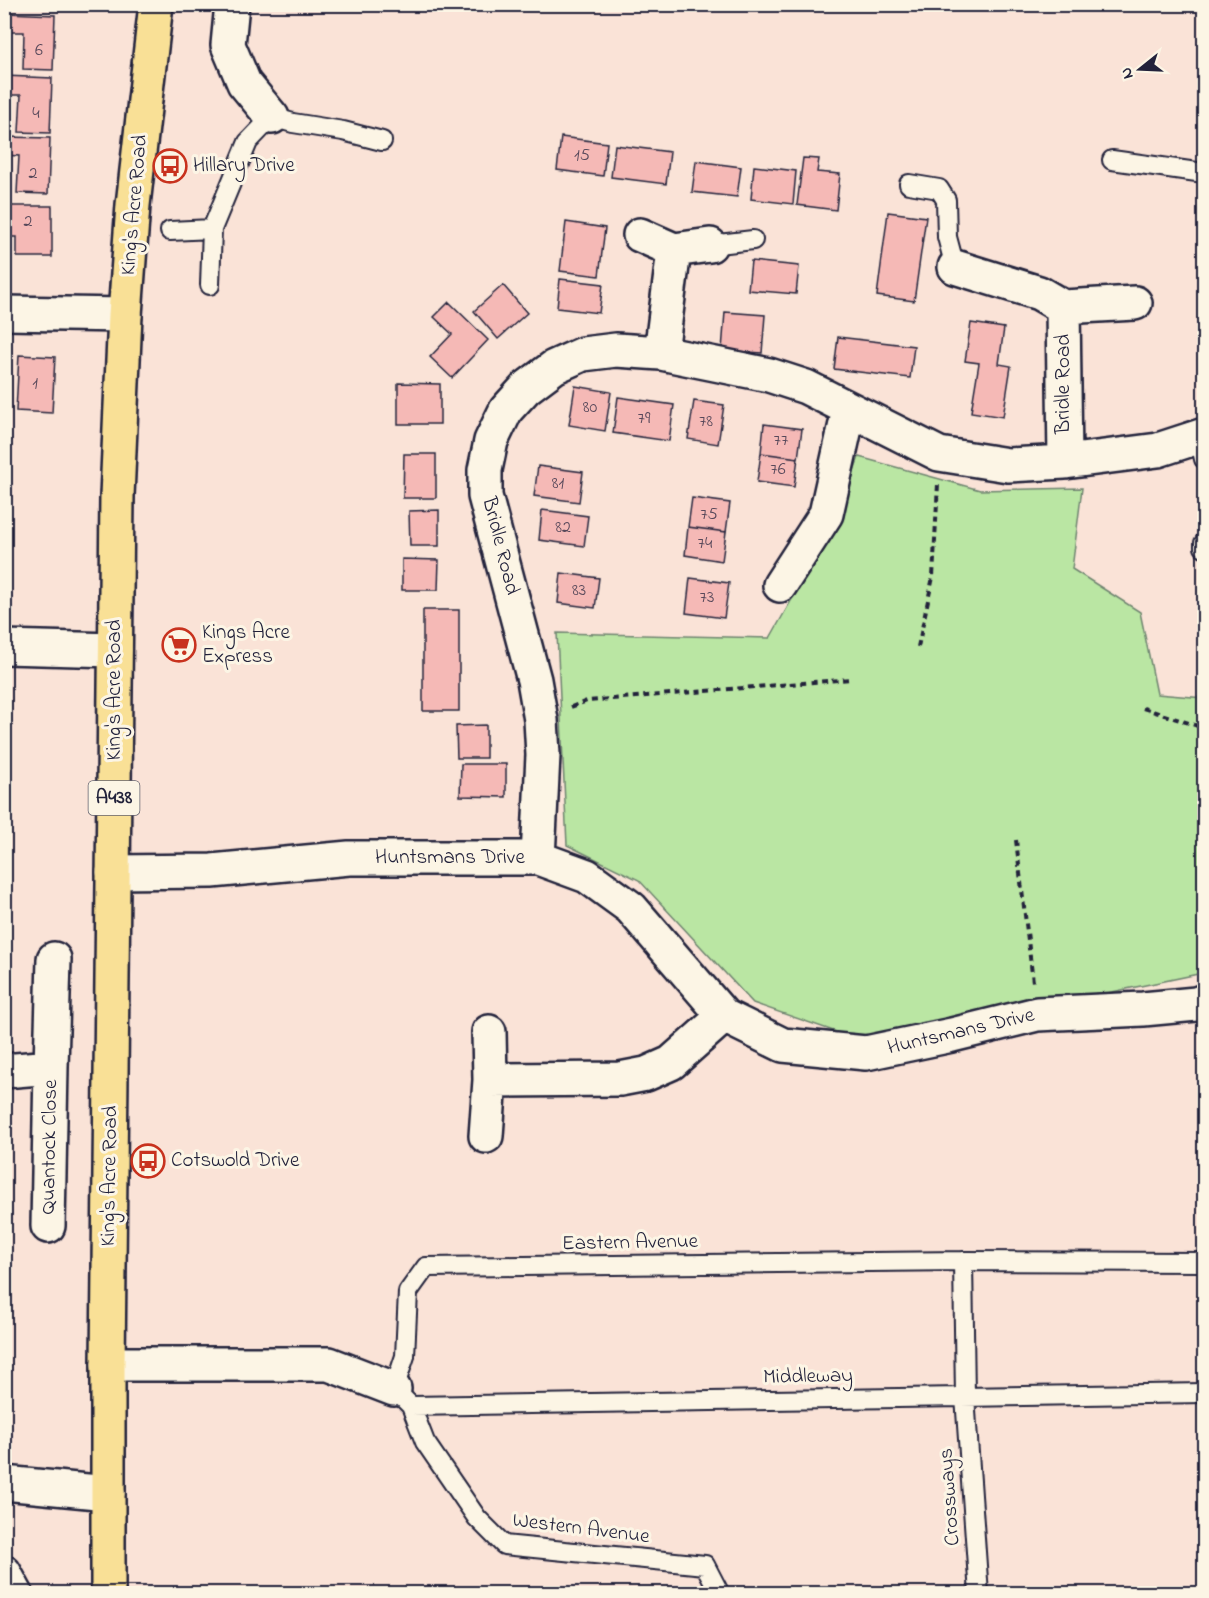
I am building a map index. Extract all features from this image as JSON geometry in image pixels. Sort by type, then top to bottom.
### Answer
[{"type":"highway","name":"King's Acre Road","points":[[108,1593],[108,1364],[117,496],[125,315],[133,205],[156,4]]},
{"type":"street","points":[[232,4],[228,45],[244,83],[272,117]]},
{"type":"street","points":[[640,234],[674,250],[710,245]]},
{"type":"street","points":[[661,353],[674,250]]},
{"type":"street","name":"Bridle Road","points":[[955,267],[1039,293],[1063,307],[1135,303]]},
{"type":"street","name":"Bridle Road","points":[[1063,307],[1065,462]]},
{"type":"street","points":[[4,313],[125,315]]},
{"type":"street","name":"Bridle Road","points":[[538,858],[543,755],[541,720],[534,680],[485,496],[485,470],[491,441],[506,410],[526,388],[554,367],[583,354],[616,350],[661,353],[769,375],[806,387],[939,454],[1008,465],[1065,462],[1203,444]]},
{"type":"street","points":[[780,585],[826,514],[849,410]]},
{"type":"street","points":[[4,647],[115,650]]},
{"type":"street","name":"Huntsmans Drive","points":[[113,872],[212,871],[349,858],[538,858],[587,876],[632,908],[724,1016],[783,1045],[866,1053],[1037,1014],[1143,1010],[1196,1004],[1204,1001]]},
{"type":"street","name":"Quantock Close","points":[[48,1226],[54,959]]},
{"type":"street","points":[[490,1080],[620,1078],[646,1074],[671,1063],[724,1016]]},
{"type":"street","points":[[486,1136],[490,1080],[489,1032]]},
{"type":"street","name":"Quantock Close","points":[[4,1071],[51,1067]]},
{"type":"street","points":[[108,1364],[329,1364],[403,1397]]},
{"type":"street","points":[[4,1484],[108,1493]]},
{"type":"street","points":[[4,1572],[16,1593]]},
{"type":"lane","points":[[210,285],[212,230],[248,142],[272,117],[382,141]]},
{"type":"lane","points":[[1112,160],[1204,174]]},
{"type":"lane","points":[[909,184],[939,189],[946,200],[947,237],[955,267]]},
{"type":"lane","points":[[170,231],[212,230]]},
{"type":"lane","points":[[710,245],[753,240]]},
{"type":"lane","points":[[963,1261],[1204,1262]]},
{"type":"lane","name":"Eastern Avenue","points":[[403,1397],[408,1292],[426,1268],[963,1261]]},
{"type":"lane","name":"Crossways","points":[[963,1261],[965,1397],[979,1593]]},
{"type":"lane","name":"Middleway","points":[[403,1397],[965,1397],[1204,1393]]},
{"type":"lane","name":"Western Avenue","points":[[403,1397],[425,1442],[477,1518],[504,1545],[705,1565],[720,1593]]},
{"type":"path","points":[[918,647],[933,577],[939,454]]},
{"type":"path","points":[[541,720],[587,701],[850,679]]},
{"type":"path","points":[[1143,708],[1204,728]]},
{"type":"path","points":[[1016,840],[1037,1014]]},
{"type":"green space","points":[[859,457],[980,490],[1082,488],[1072,569],[1140,612],[1157,694],[1204,698],[1204,967],[1198,974],[868,1043],[753,1003],[639,880],[567,845],[557,633],[770,638],[835,523]]},
{"type":"building","points":[[7,13],[55,15],[53,70],[23,69],[24,32],[6,32]]},
{"type":"building","points":[[4,76],[52,78],[50,133],[19,132],[21,95],[4,95]]},
{"type":"building","points":[[4,137],[50,138],[48,194],[17,193],[19,156],[4,155]]},
{"type":"building","points":[[561,137],[607,143],[603,176],[557,170]]},
{"type":"building","points":[[615,145],[670,152],[666,184],[611,177]]},
{"type":"building","points":[[803,158],[819,159],[817,172],[840,174],[836,210],[797,205]]},
{"type":"building","points":[[696,161],[741,167],[737,197],[692,192]]},
{"type":"building","points":[[754,166],[796,171],[793,204],[751,199]]},
{"type":"building","points":[[4,206],[52,206],[52,257],[17,257],[17,237],[4,237]]},
{"type":"building","points":[[888,212],[926,217],[914,301],[877,296]]},
{"type":"building","points":[[566,222],[605,228],[599,276],[560,271]]},
{"type":"building","points":[[751,261],[799,266],[796,294],[748,290]]},
{"type":"building","points":[[560,279],[603,284],[599,313],[557,308]]},
{"type":"building","points":[[503,285],[527,313],[498,339],[474,311]]},
{"type":"building","points":[[449,302],[488,340],[452,378],[430,357],[452,334],[434,317]]},
{"type":"building","points":[[725,312],[765,315],[762,353],[722,350]]},
{"type":"building","points":[[971,323],[1004,328],[999,364],[1011,366],[1003,417],[971,412],[979,363],[965,361]]},
{"type":"building","points":[[838,337],[914,346],[910,378],[834,369]]},
{"type":"building","points":[[4,347],[7,347],[4,405]]},
{"type":"building","points":[[19,355],[55,357],[52,413],[16,411]]},
{"type":"building","points":[[398,383],[440,384],[440,424],[398,424]]},
{"type":"building","points":[[575,386],[611,392],[605,431],[569,425]]},
{"type":"building","points":[[618,397],[674,405],[669,441],[613,433]]},
{"type":"building","points":[[694,401],[724,405],[718,444],[688,439]]},
{"type":"building","points":[[764,424],[802,429],[798,458],[761,453]]},
{"type":"building","points":[[761,453],[798,458],[794,487],[757,482]]},
{"type":"building","points":[[404,454],[436,454],[436,498],[403,498]]},
{"type":"building","points":[[538,466],[583,472],[579,502],[534,496]]},
{"type":"building","points":[[692,498],[730,503],[726,532],[688,527]]},
{"type":"building","points":[[439,510],[439,546],[410,546],[409,511]]},
{"type":"building","points":[[542,510],[588,516],[584,546],[539,540]]},
{"type":"building","points":[[688,527],[726,532],[722,561],[685,555]]},
{"type":"building","points":[[402,559],[439,560],[438,590],[402,590]]},
{"type":"building","points":[[561,573],[599,578],[595,608],[558,603]]},
{"type":"building","points":[[690,578],[729,583],[724,618],[686,613]]},
{"type":"building","points":[[423,610],[459,610],[459,711],[423,711]]},
{"type":"building","points":[[486,725],[486,758],[457,758],[456,726]]},
{"type":"building","points":[[461,764],[506,764],[506,797],[460,796]]},
{"type":"place","name":"Hillary Drive","points":[[170,166]]},
{"type":"place","name":"Kings Acre Express","points":[[179,645]]},
{"type":"place","name":"Cotswold Drive","points":[[148,1161]]}]
